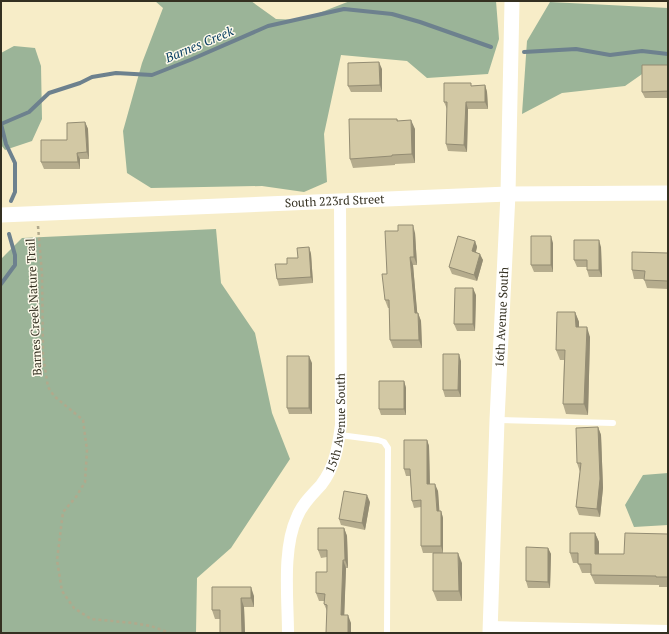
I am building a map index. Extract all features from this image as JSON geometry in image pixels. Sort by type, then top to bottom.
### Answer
[{"type":"street","name":"16th Avenue South","points":[[490,630],[497,420],[508,194],[512,1]]},
{"type":"street","name":"South 223rd Street","points":[[1,215],[508,194],[668,193]]},
{"type":"street","name":"15th Avenue South","points":[[288,633],[288,560],[296,517],[332,468],[338,451],[340,435],[340,200]]},
{"type":"street","points":[[490,630],[668,631]]},
{"type":"lane","points":[[497,420],[613,423]]},
{"type":"lane","points":[[340,435],[378,440],[384,442],[388,448],[387,633]]},
{"type":"path","name":"Barnes Creek Nature Trail","points":[[37,213],[42,274],[44,356],[48,387],[54,396],[83,420],[87,450],[84,482],[76,497],[63,512],[57,560],[62,591],[74,608],[91,619],[151,626],[170,633]]},
{"type":"green space","points":[[155,1],[251,1],[276,19],[301,20],[350,1],[496,1],[499,39],[488,74],[427,78],[407,61],[341,55],[324,134],[327,182],[304,192],[262,186],[151,188],[127,173],[123,131],[142,63],[163,8]]},
{"type":"green space","points":[[550,2],[668,8],[668,72],[645,72],[625,86],[562,93],[522,114],[527,41]]},
{"type":"green space","points":[[14,46],[35,48],[41,66],[42,119],[32,141],[5,150],[1,145],[1,53]]},
{"type":"green space","points":[[216,229],[221,283],[255,333],[272,413],[290,459],[231,548],[197,578],[196,633],[1,633],[1,259],[22,238]]},
{"type":"green space","points":[[668,473],[668,525],[634,527],[625,505],[643,475]]},
{"type":"building","points":[[379,62],[380,85],[348,86],[348,63]]},
{"type":"building","points":[[642,65],[668,65],[668,91],[642,92]]},
{"type":"building","points":[[444,83],[471,83],[471,86],[485,85],[485,102],[466,102],[464,145],[446,144],[447,102],[444,102]]},
{"type":"building","points":[[349,119],[397,119],[397,121],[411,120],[412,154],[350,159]]},
{"type":"building","points":[[85,122],[87,152],[77,153],[78,162],[41,162],[41,140],[67,140],[67,123]]},
{"type":"building","points":[[398,225],[413,225],[414,257],[410,257],[415,313],[418,313],[419,340],[390,340],[389,300],[385,300],[382,274],[387,274],[385,231],[398,231]]},
{"type":"building","points":[[458,236],[475,241],[472,251],[480,254],[474,275],[449,267]]},
{"type":"building","points":[[531,236],[551,236],[551,265],[531,265]]},
{"type":"building","points":[[574,240],[599,240],[599,270],[587,270],[587,260],[574,260]]},
{"type":"building","points":[[309,247],[311,277],[277,279],[275,264],[287,264],[287,258],[298,258],[297,248]]},
{"type":"building","points":[[632,252],[668,253],[668,281],[644,280],[645,271],[632,270]]},
{"type":"building","points":[[455,288],[473,288],[473,324],[454,324]]},
{"type":"building","points":[[557,312],[575,312],[576,327],[587,327],[584,404],[563,404],[565,350],[556,350]]},
{"type":"building","points":[[443,354],[459,354],[458,390],[443,390]]},
{"type":"building","points":[[287,356],[309,356],[309,408],[287,408]]},
{"type":"building","points":[[379,381],[404,381],[404,409],[379,409]]},
{"type":"building","points":[[598,427],[600,479],[597,509],[576,507],[581,463],[577,463],[576,428]]},
{"type":"building","points":[[404,440],[427,440],[427,484],[435,484],[437,511],[441,511],[441,546],[421,546],[421,500],[412,501],[410,469],[404,469]]},
{"type":"building","points":[[344,491],[367,495],[362,523],[339,519]]},
{"type":"building","points":[[318,528],[344,528],[345,560],[343,560],[341,615],[348,615],[348,633],[326,633],[327,605],[324,604],[325,594],[316,593],[316,572],[327,572],[327,550],[318,550]]},
{"type":"building","points":[[570,533],[595,533],[595,554],[624,554],[625,533],[668,534],[668,577],[591,575],[591,564],[578,564],[578,553],[570,553]]},
{"type":"building","points":[[526,547],[548,548],[548,582],[526,581]]},
{"type":"building","points":[[433,553],[458,553],[459,591],[433,591]]},
{"type":"building","points":[[212,587],[251,587],[251,598],[241,598],[242,633],[220,633],[220,610],[212,610]]},
{"type":"waterway","name":"Barnes Creek","points":[[11,201],[15,192],[15,163],[6,144],[1,124],[29,112],[49,93],[80,83],[92,77],[116,73],[152,75],[268,26],[344,9],[392,14],[420,22],[491,47]]},
{"type":"waterway","name":"Barnes Creek","points":[[524,52],[576,49],[610,55],[642,51],[668,54]]},
{"type":"waterway","name":"Barnes Creek","points":[[1,284],[15,265],[15,255],[9,234]]}]
